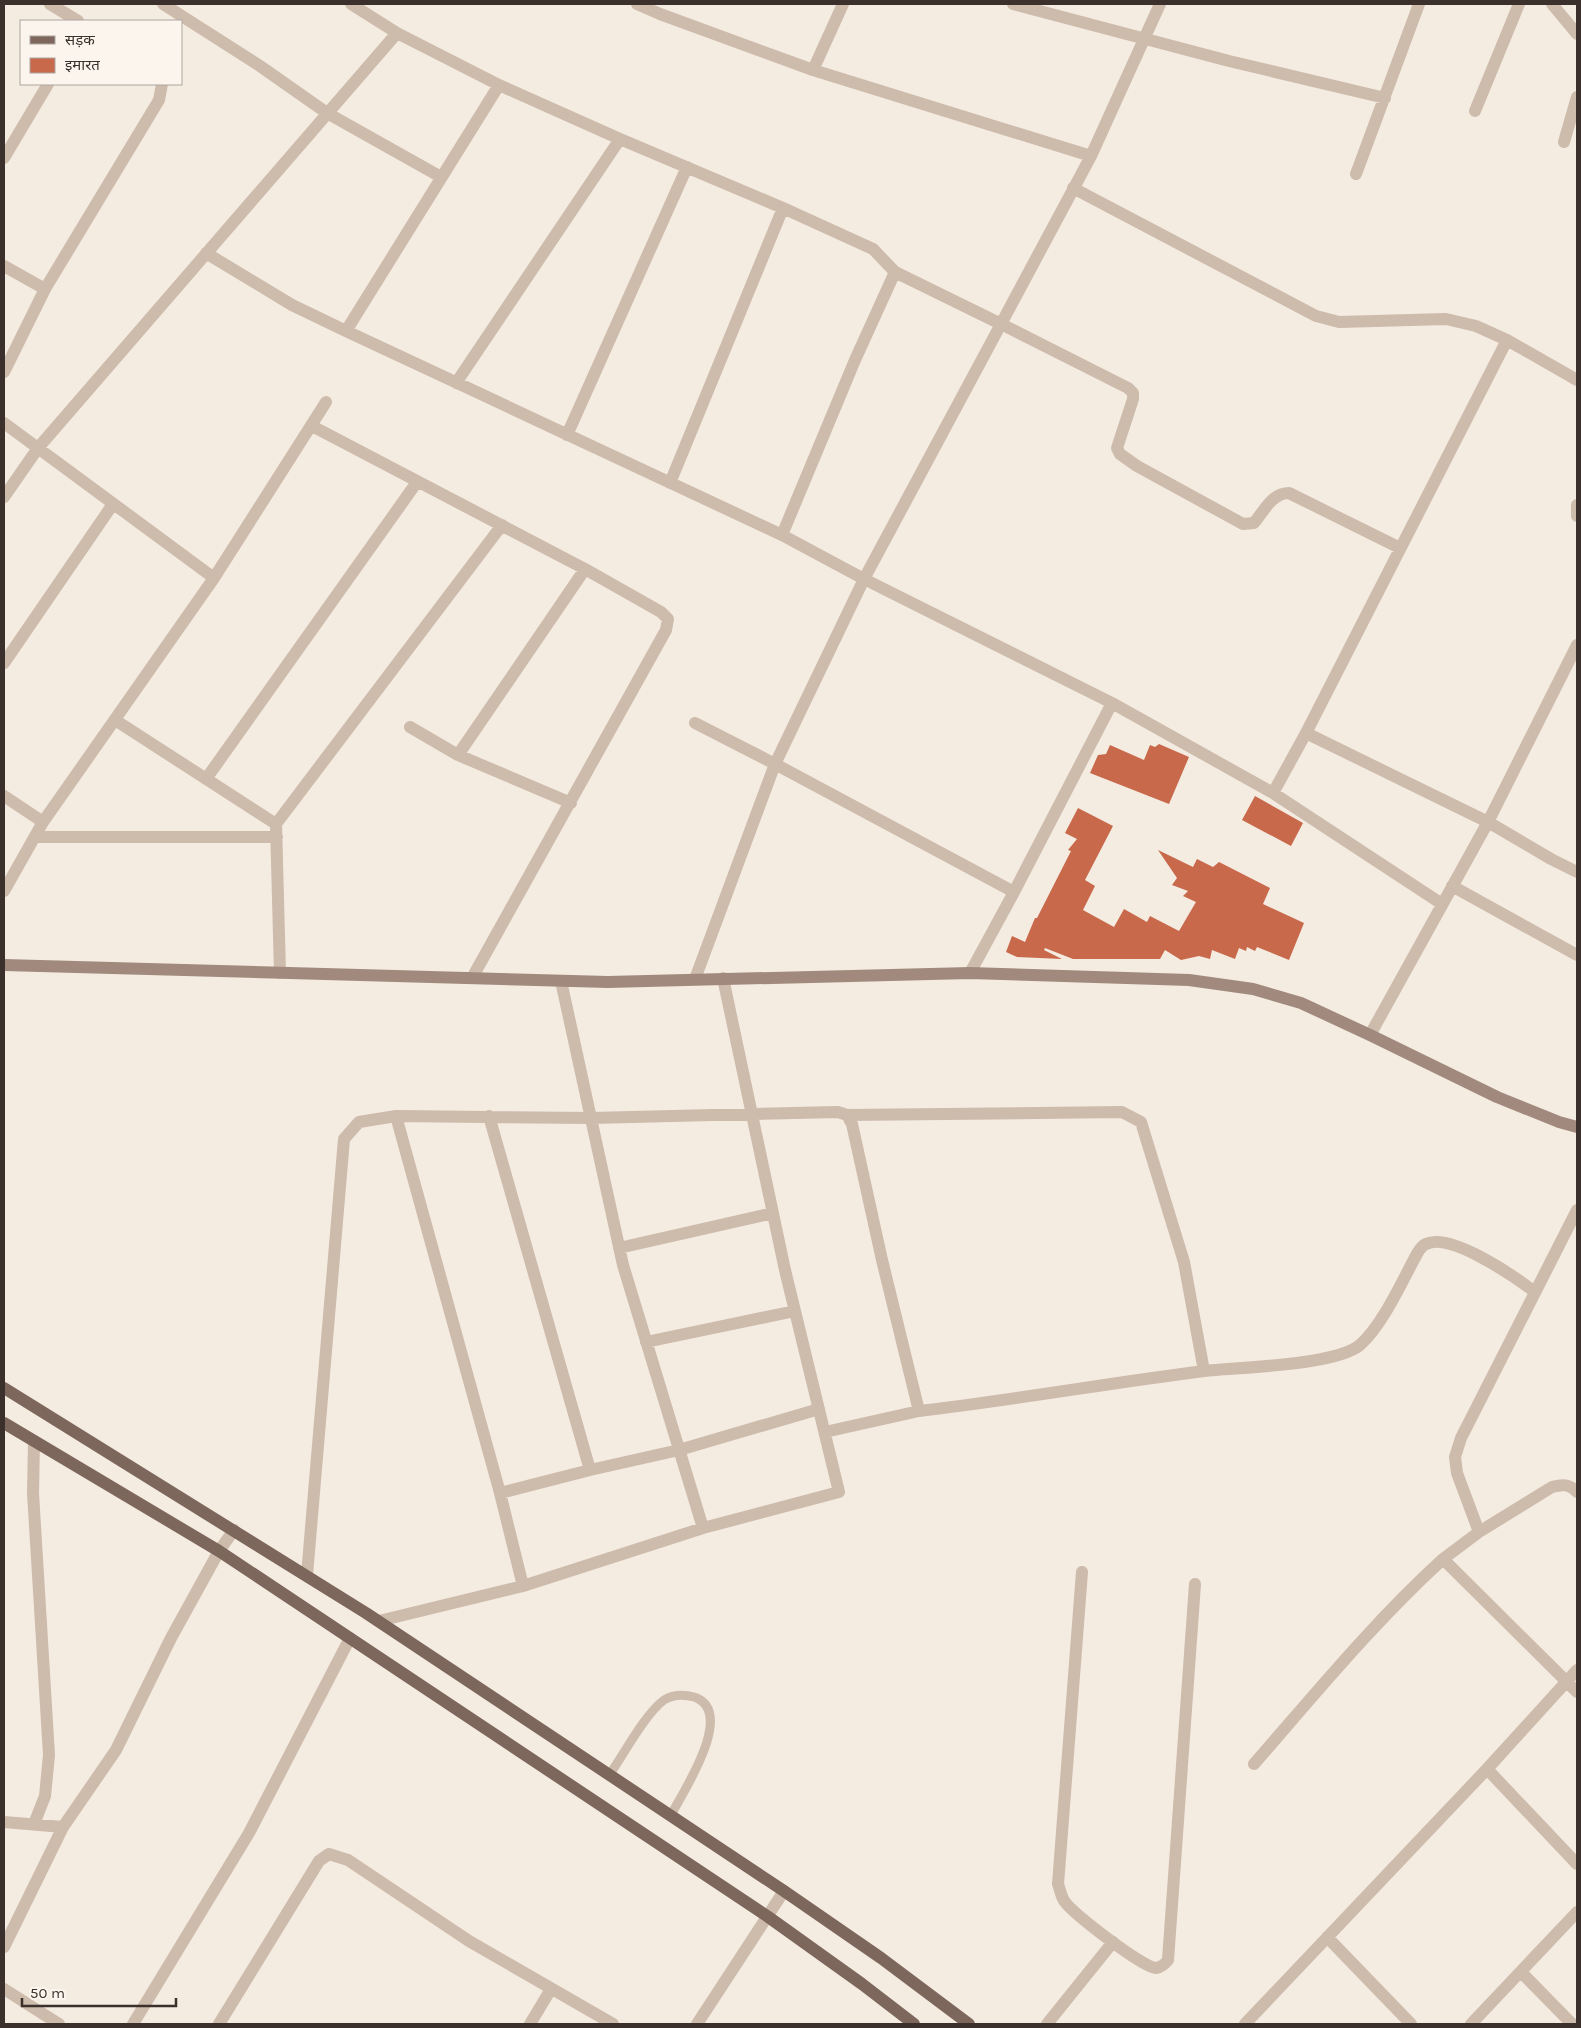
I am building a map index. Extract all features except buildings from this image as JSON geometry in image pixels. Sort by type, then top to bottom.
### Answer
[{"type":"main road","points":[[4,965],[608,982],[970,973],[1189,980],[1253,989],[1301,1004],[1370,1034],[1498,1097],[1559,1122],[1577,1127]]},
{"type":"main road","points":[[4,1388],[379,1621],[784,1890],[881,1958],[969,2024]]},
{"type":"main road","points":[[4,1423],[219,1551],[767,1916],[914,2024]]},
{"type":"street","points":[[50,4],[76,20]]},
{"type":"street","points":[[163,4],[260,66],[327,113],[441,177]]},
{"type":"street","points":[[351,4],[397,33],[499,85],[873,249],[895,272],[1128,388],[1133,393],[1133,399],[1117,448],[1120,454],[1137,466],[1243,524],[1254,523],[1274,497],[1282,493],[1289,493],[1400,548]]},
{"type":"street","points":[[637,4],[813,70],[1091,156]]},
{"type":"street","points":[[813,70],[843,4]]},
{"type":"street","points":[[1013,4],[1229,61],[1385,98]]},
{"type":"street","points":[[694,979],[774,764],[864,579],[1091,156],[1160,4]]},
{"type":"street","points":[[1475,111],[1519,4]]},
{"type":"street","points":[[1552,4],[1577,34]]},
{"type":"street","points":[[1356,174],[1385,98],[1415,5]]},
{"type":"street","points":[[4,497],[38,448],[397,33]]},
{"type":"street","points":[[4,158],[47,85]]},
{"type":"street","points":[[4,372],[45,289],[160,100],[162,85]]},
{"type":"street","points":[[346,331],[499,85]]},
{"type":"street","points":[[1564,142],[1577,97]]},
{"type":"street","points":[[456,383],[620,139]]},
{"type":"street","points":[[567,435],[687,168]]},
{"type":"street","points":[[1073,188],[1316,316],[1339,322],[1446,319],[1476,326],[1507,340],[1577,380]]},
{"type":"street","points":[[670,483],[783,208]]},
{"type":"street","points":[[206,253],[292,305],[782,535],[864,579],[1112,703],[1273,793],[1442,904]]},
{"type":"street","points":[[4,266],[45,289]]},
{"type":"street","points":[[782,535],[855,360],[895,272]]},
{"type":"street","points":[[1273,793],[1306,733],[1507,340]]},
{"type":"street","points":[[4,891],[43,822],[214,578],[326,402]]},
{"type":"street","points":[[4,423],[214,578]]},
{"type":"street","points":[[312,426],[585,569],[660,612],[668,619],[666,630],[472,978]]},
{"type":"street","points":[[206,779],[417,482]]},
{"type":"street","points":[[4,663],[112,504]]},
{"type":"street","points":[[1577,505],[1577,516]]},
{"type":"street","points":[[280,973],[276,831],[502,525]]},
{"type":"street","points":[[458,755],[585,569]]},
{"type":"street","points":[[1370,1034],[1488,822],[1577,645]]},
{"type":"street","points":[[970,973],[1112,703]]},
{"type":"street","points":[[115,720],[206,779],[276,831]]},
{"type":"street","points":[[695,723],[1014,892]]},
{"type":"street","points":[[410,727],[458,755],[571,803]]},
{"type":"street","points":[[1306,733],[1488,822],[1577,872]]},
{"type":"street","points":[[4,796],[43,822]]},
{"type":"street","points":[[35,837],[276,831]]},
{"type":"street","points":[[1452,886],[1577,955]]},
{"type":"street","points":[[379,1621],[522,1586],[703,1528],[838,1492],[751,1115],[723,978]]},
{"type":"street","points":[[561,981],[619,1248],[703,1528]]},
{"type":"street","points":[[307,1575],[344,1139],[359,1122],[396,1116],[591,1118],[838,1112],[847,1115],[1122,1112],[1141,1122],[1184,1262],[1204,1371]]},
{"type":"street","points":[[847,1115],[852,1124],[882,1260],[919,1411]]},
{"type":"street","points":[[396,1116],[500,1494],[522,1586]]},
{"type":"street","points":[[489,1116],[590,1470]]},
{"type":"street","points":[[1479,1532],[1457,1473],[1455,1457],[1461,1438],[1577,1210]]},
{"type":"street","points":[[619,1248],[773,1213]]},
{"type":"street","points":[[825,1432],[919,1411],[1001,1402],[1204,1371],[1333,1357],[1359,1345],[1377,1324],[1418,1252],[1425,1244],[1435,1242],[1450,1245],[1481,1257],[1535,1292]]},
{"type":"street","points":[[646,1342],[795,1311]]},
{"type":"street","points":[[500,1494],[590,1470],[679,1450],[819,1409]]},
{"type":"street","points":[[34,1441],[33,1493],[49,1755],[45,1796],[34,1824]]},
{"type":"street","points":[[1254,1764],[1354,1649],[1413,1587],[1443,1559],[1479,1532],[1552,1487],[1563,1484],[1577,1492]]},
{"type":"street","points":[[4,1947],[63,1826],[116,1750],[171,1638],[219,1551],[234,1530]]},
{"type":"street","points":[[1443,1559],[1577,1692]]},
{"type":"street","points":[[1082,1572],[1058,1884],[1064,1900],[1075,1912],[1113,1942],[1148,1966],[1156,1968],[1164,1966],[1168,1960],[1195,1584]]},
{"type":"street","points":[[133,2024],[248,1833],[350,1638]]},
{"type":"street","points":[[1244,2024],[1487,1769],[1577,1670]]},
{"type":"street","points":[[1487,1769],[1577,1864]]},
{"type":"street","points":[[4,1822],[63,1826]]},
{"type":"street","points":[[219,2024],[320,1861],[329,1854],[348,1860],[469,1941],[613,2024]]},
{"type":"street","points":[[697,2024],[784,1890]]},
{"type":"street","points":[[1471,2024],[1577,1912]]},
{"type":"street","points":[[1327,1936],[1411,2024]]},
{"type":"street","points":[[1047,2024],[1113,1942]]},
{"type":"street","points":[[1521,1972],[1572,2024]]},
{"type":"street","points":[[4,1989],[60,2024]]},
{"type":"street","points":[[530,2024],[551,1989]]},
{"type":"lane","points":[[610,1774],[647,1719],[666,1699],[675,1695],[697,1698],[708,1708],[711,1722],[709,1737],[672,1815]]}]
